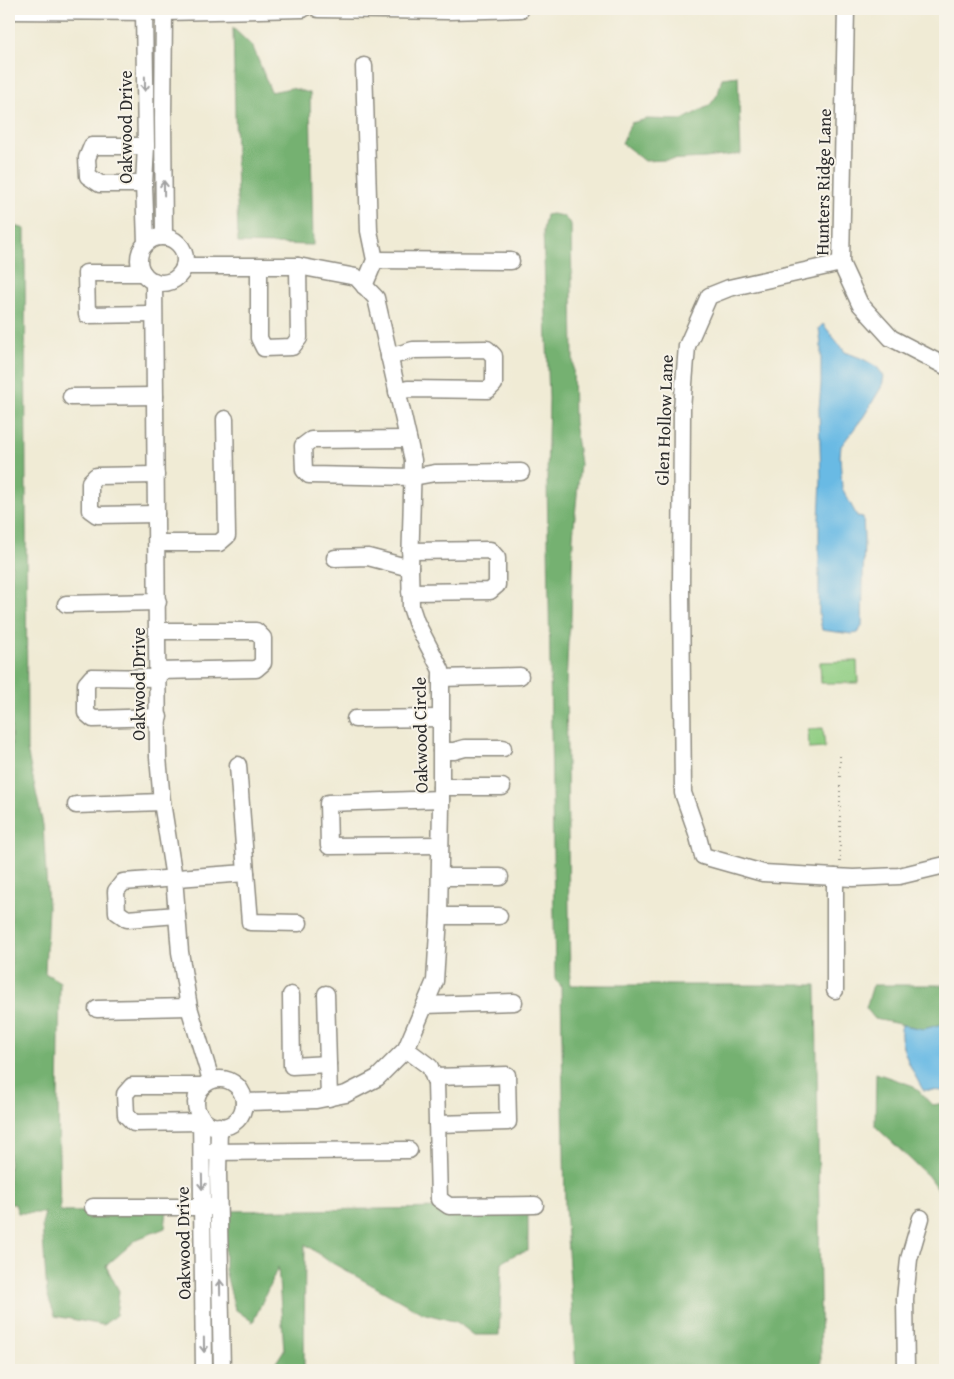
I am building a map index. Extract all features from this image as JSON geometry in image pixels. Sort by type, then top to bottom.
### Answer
[{"type":"street","points":[[9,11],[164,12],[304,9]]},
{"type":"street","points":[[318,9],[448,11],[521,9]]},
{"type":"street","name":"Hunters Ridge Lane","points":[[846,9],[841,263],[860,304],[891,338],[945,366]]},
{"type":"street","name":"Oakwood Drive","points":[[144,12],[146,243]]},
{"type":"street","points":[[164,12],[164,237]]},
{"type":"street","points":[[144,49],[163,48]]},
{"type":"street","points":[[364,66],[369,231],[375,260],[364,286]]},
{"type":"street","points":[[144,184],[100,184],[88,176],[87,158],[92,146],[146,146]]},
{"type":"street","points":[[145,165],[163,164]]},
{"type":"street","points":[[148,277],[139,264],[141,249],[153,238],[164,237],[175,240],[181,246],[184,253],[184,266],[180,275],[174,280],[167,282],[148,277],[86,273],[86,315],[154,314]]},
{"type":"street","points":[[375,260],[511,261]]},
{"type":"street","name":"Glen Hollow Lane","points":[[838,869],[763,873],[703,856],[683,793],[682,409],[687,346],[709,296],[730,288],[841,263]]},
{"type":"street","name":"Oakwood Circle","points":[[184,266],[259,268],[298,266],[356,277],[376,298],[413,460],[410,551],[411,607],[416,622],[441,670],[440,877],[435,981],[406,1049],[377,1078],[346,1094],[302,1101],[244,1102]]},
{"type":"street","points":[[259,268],[259,338],[264,348],[292,347],[298,338],[298,266]]},
{"type":"street","name":"Oakwood Drive","points":[[148,277],[154,314],[158,757],[162,802],[174,878],[180,952],[189,1007],[207,1083]]},
{"type":"street","points":[[389,357],[413,350],[487,349],[494,356],[494,384],[488,390],[408,389],[397,392]]},
{"type":"street","points":[[71,397],[155,396]]},
{"type":"street","points":[[157,543],[219,543],[227,536],[225,419]]},
{"type":"street","points":[[408,439],[312,440],[304,446],[304,470],[309,475],[413,477],[435,473],[522,472]]},
{"type":"street","points":[[156,475],[96,476],[90,482],[90,510],[97,515],[156,514]]},
{"type":"street","points":[[410,551],[490,550],[497,558],[497,584],[490,591],[410,592]]},
{"type":"street","points":[[335,558],[368,557],[410,568]]},
{"type":"street","points":[[66,604],[158,602]]},
{"type":"street","points":[[158,632],[256,631],[263,638],[263,662],[256,669],[92,677],[86,684],[86,713],[93,719],[159,717]]},
{"type":"street","points":[[441,678],[520,676]]},
{"type":"street","points":[[355,719],[441,718]]},
{"type":"street","points":[[441,751],[454,751],[464,748],[503,748]]},
{"type":"street","points":[[238,765],[250,922],[299,923]]},
{"type":"street","points":[[440,845],[329,846],[328,803],[502,787]]},
{"type":"street","points":[[76,805],[162,802]]},
{"type":"street","points":[[835,990],[838,869],[899,876],[945,865]]},
{"type":"street","points":[[177,915],[127,919],[117,912],[116,891],[123,882],[246,873]]},
{"type":"street","points":[[440,877],[500,877]]},
{"type":"street","points":[[439,916],[499,916]]},
{"type":"street","points":[[326,994],[328,1098]]},
{"type":"street","points":[[291,995],[292,1066],[328,1064]]},
{"type":"street","points":[[425,1005],[514,1002]]},
{"type":"street","points":[[97,1008],[189,1007]]},
{"type":"street","points":[[406,1049],[430,1068],[436,1083],[439,1199],[449,1206],[535,1204]]},
{"type":"street","points":[[434,1077],[507,1075],[508,1122],[437,1124]]},
{"type":"street","points":[[219,1078],[227,1079],[240,1088],[244,1102],[243,1111],[239,1118],[226,1126],[210,1124],[201,1119],[134,1123],[126,1115],[125,1094],[132,1086],[207,1083],[219,1078]]},
{"type":"street","points":[[201,1119],[197,1098],[207,1083]]},
{"type":"street","name":"Oakwood Drive","points":[[201,1119],[204,1370]]},
{"type":"street","name":"Oakwood Drive","points":[[219,1126],[222,1370]]},
{"type":"street","points":[[202,1153],[409,1150]]},
{"type":"street","points":[[93,1207],[219,1207]]},
{"type":"street","points":[[906,1370],[905,1299],[908,1259],[921,1218]]},
{"type":"path","points":[[838,869],[840,752]]},
{"type":"green space","points":[[233,28],[253,47],[271,92],[291,88],[310,93],[313,245],[238,243]]},
{"type":"green space","points":[[738,76],[741,154],[645,161],[622,143],[631,123],[647,119],[682,120],[710,105],[718,94],[722,78]]},
{"type":"green space","points":[[546,215],[563,216],[571,224],[574,422],[580,464],[573,537],[571,620],[566,687],[570,985],[816,985],[821,1370],[576,1370],[565,1207],[561,986],[555,979],[547,478],[549,399],[543,230]]},
{"type":"green space","points":[[12,225],[25,229],[27,750],[43,825],[48,907],[45,973],[60,982],[58,1101],[60,1212],[167,1211],[165,1228],[137,1239],[106,1266],[119,1291],[116,1315],[103,1325],[55,1316],[47,1294],[42,1224],[45,1213],[18,1213],[15,1204],[9,1204]]},
{"type":"green space","points":[[857,661],[858,683],[821,683],[820,662]]},
{"type":"green space","points":[[823,728],[825,748],[809,749],[808,729]]},
{"type":"green space","points":[[873,985],[945,985],[945,1023],[924,1029],[875,1019],[866,1008]]},
{"type":"green space","points":[[876,1073],[914,1086],[932,1105],[945,1103],[945,1200],[928,1176],[875,1126]]},
{"type":"green space","points":[[528,1207],[528,1251],[516,1254],[502,1262],[499,1335],[474,1335],[457,1322],[422,1313],[327,1260],[305,1244],[304,1370],[271,1370],[284,1350],[278,1267],[253,1322],[235,1309],[225,1270],[225,1211]]},
{"type":"water","points":[[823,324],[845,352],[877,367],[884,376],[882,386],[864,416],[841,446],[842,488],[857,516],[863,517],[862,626],[858,633],[852,634],[822,630],[819,614],[821,480],[819,409],[821,344],[819,328]]},
{"type":"water","points":[[945,1023],[945,1091],[923,1090],[911,1067],[901,1040],[902,1025],[924,1029]]}]
